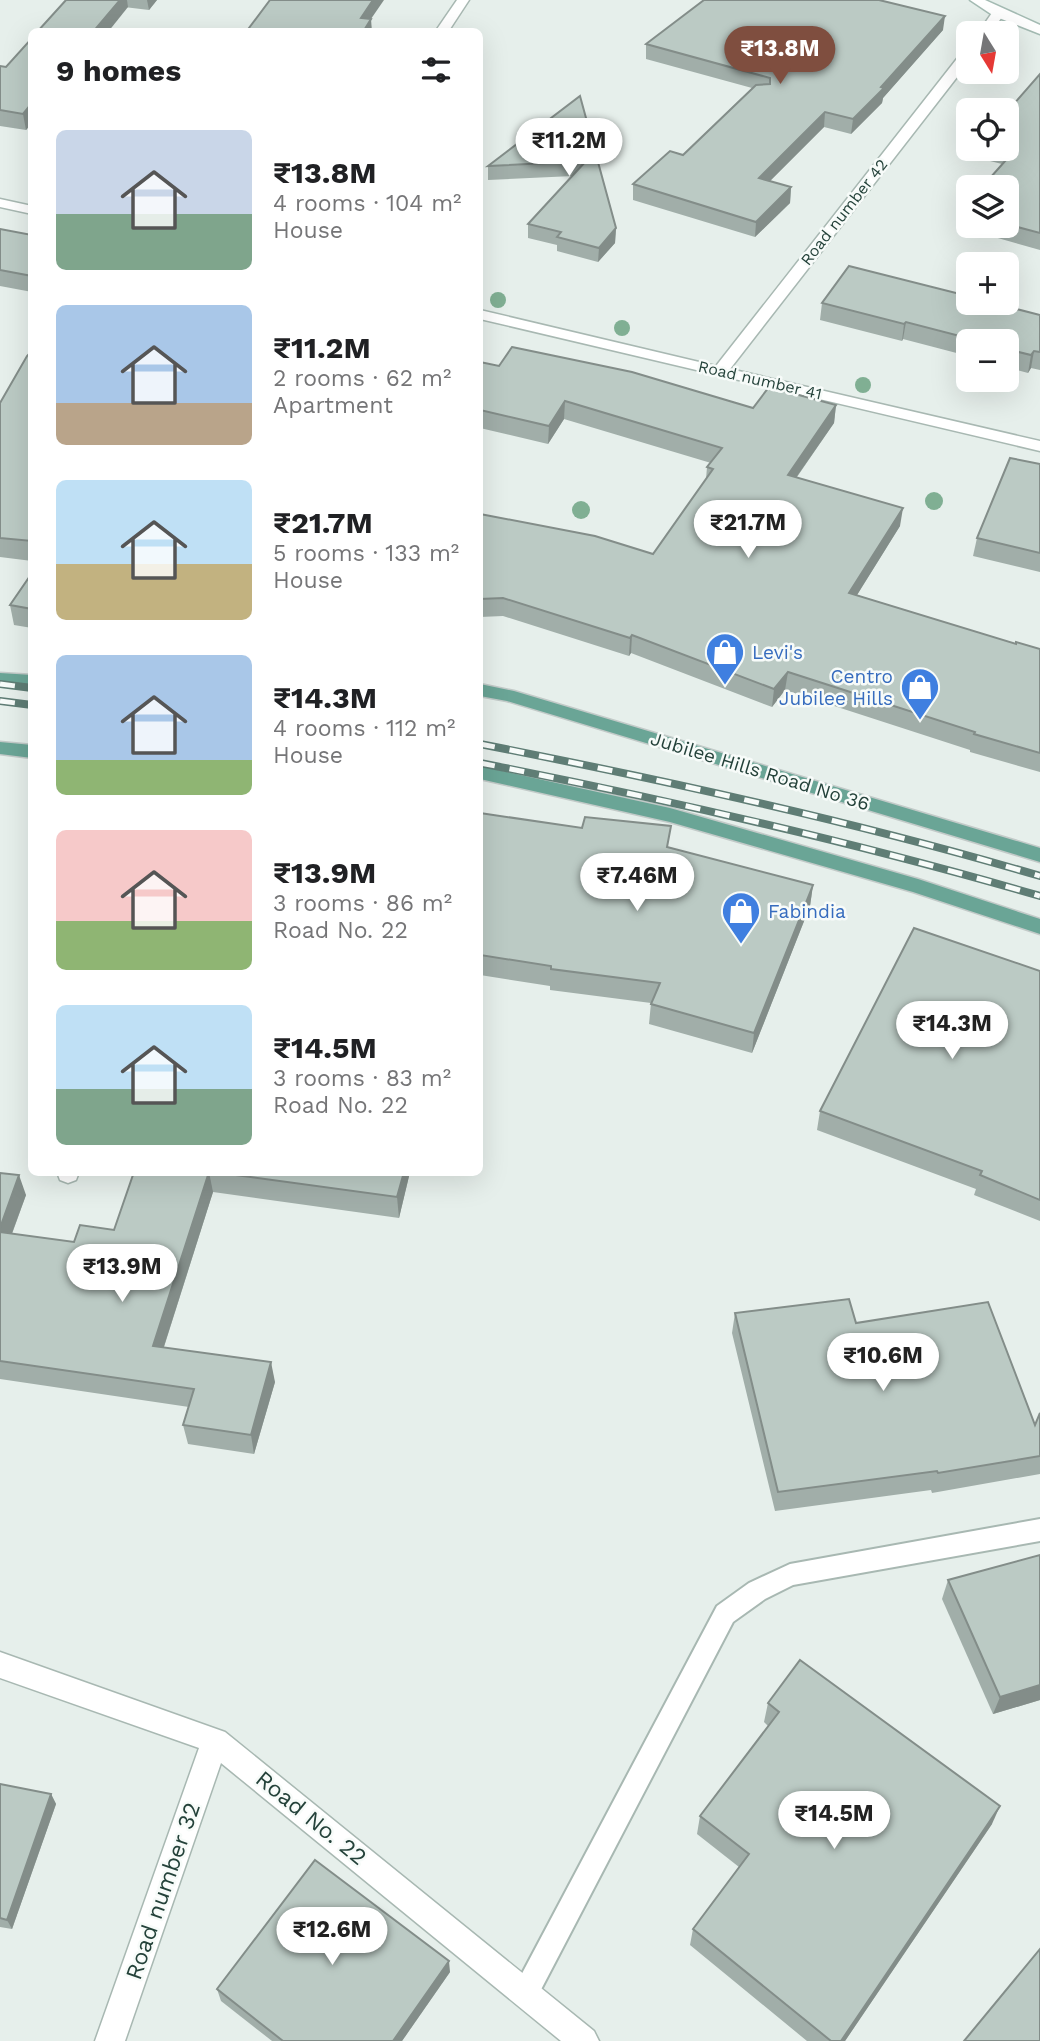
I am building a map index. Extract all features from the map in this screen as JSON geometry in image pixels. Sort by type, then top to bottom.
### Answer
[{"type":"main road","points":[[0,678],[28,681]]},
{"type":"main road","name":"Jubilee Hills Road No 36","points":[[483,691],[521,699],[1040,855]]},
{"type":"main road","points":[[0,748],[28,752]]},
{"type":"main road","points":[[483,774],[670,815],[918,886],[1040,927]]},
{"type":"street","points":[[444,28],[463,0]]},
{"type":"street","points":[[976,0],[1040,30]]},
{"type":"street","points":[[993,21],[999,13]]},
{"type":"street","name":"Road number 42","points":[[720,371],[956,69]]},
{"type":"street","points":[[0,203],[28,209]]},
{"type":"street","name":"Road number 41","points":[[483,317],[1040,446]]},
{"type":"street","name":"Road No. 22","points":[[0,1665],[215,1741],[584,2041]]},
{"type":"street","name":"Road number 32","points":[[110,2041],[215,1741]]},
{"type":"lane","points":[[526,1992],[725,1614],[757,1591],[790,1576],[1040,1530]]},
{"type":"building","points":[[66,0],[120,0],[96,28],[41,28]]},
{"type":"building","points":[[270,0],[373,0],[361,18],[371,19],[365,28],[249,28]]},
{"type":"building","points":[[704,0],[879,0],[945,16],[881,87],[884,88],[853,119],[825,112],[759,178],[791,187],[756,222],[633,184],[670,151],[683,155],[756,85],[770,84],[770,78],[646,44]]},
{"type":"building","points":[[28,42],[28,108],[23,114],[0,110],[0,66],[6,67]]},
{"type":"building","points":[[1040,74],[1040,233],[1019,227],[1019,175],[993,175],[1005,161],[1019,161],[1019,98]]},
{"type":"building","points":[[580,96],[616,228],[599,248],[557,237],[561,232],[528,224],[586,161],[488,166]]},
{"type":"building","points":[[0,229],[28,234],[28,275],[0,270]]},
{"type":"building","points":[[849,266],[956,293],[956,315],[1019,315],[1019,310],[1040,315],[1040,352],[1034,351],[1031,355],[1019,352],[1019,329],[956,329],[956,335],[822,303]]},
{"type":"building","points":[[512,347],[632,372],[753,408],[769,387],[836,405],[788,475],[903,508],[849,593],[1040,649],[1040,753],[974,734],[975,732],[788,672],[774,689],[632,635],[630,638],[503,598],[483,599],[483,515],[595,536],[653,554],[713,469],[707,467],[722,448],[565,401],[549,426],[483,411],[483,363],[499,366]]},
{"type":"building","points":[[27,356],[28,541],[0,538],[0,403]]},
{"type":"building","points":[[1010,458],[1040,464],[1040,553],[977,538]]},
{"type":"building","points":[[28,579],[28,608],[10,605]]},
{"type":"building","points":[[483,813],[582,828],[585,817],[671,826],[667,847],[813,885],[754,1033],[651,1004],[660,983],[551,969],[551,966],[483,955]]},
{"type":"building","points":[[914,928],[1040,971],[1040,1200],[980,1175],[982,1171],[820,1111]]},
{"type":"building","points":[[0,1173],[19,1175],[0,1228]]},
{"type":"building","points":[[133,1176],[208,1176],[153,1346],[271,1362],[251,1435],[183,1425],[194,1389],[0,1361],[0,1232],[74,1242],[80,1225],[114,1230]]},
{"type":"building","points":[[242,1176],[403,1176],[397,1197]]},
{"type":"building","points":[[849,1299],[856,1323],[988,1302],[1035,1425],[1040,1413],[1040,1456],[938,1473],[937,1471],[778,1492],[735,1313]]},
{"type":"building","points":[[1040,1555],[1040,1685],[1000,1697],[948,1580]]},
{"type":"building","points":[[800,1660],[1000,1806],[841,2041],[831,2041],[693,1929],[749,1854],[700,1816],[779,1712],[768,1703]]},
{"type":"building","points":[[0,1784],[51,1794],[7,1920],[0,1918]]},
{"type":"building","points":[[315,1860],[449,1961],[393,2041],[283,2041],[217,1989]]},
{"type":"building","points":[[1040,1949],[1040,2041],[964,2041]]},
{"type":"railway","points":[[0,684],[28,688]]},
{"type":"railway","points":[[0,701],[28,704]]},
{"type":"railway","points":[[483,745],[762,804],[1040,876]]},
{"type":"railway","points":[[483,764],[762,823],[1040,896]]},
{"type":"place","name":"Levi's","points":[[725,686]]},
{"type":"place","name":"Centro Jubilee Hills","points":[[920,721]]},
{"type":"place","name":"Fabindia","points":[[741,945]]}]
